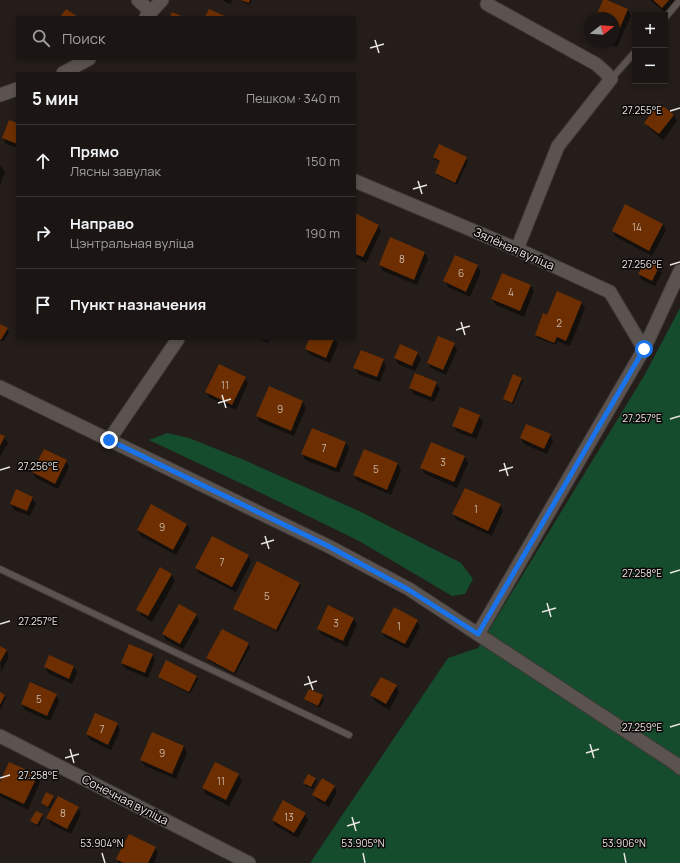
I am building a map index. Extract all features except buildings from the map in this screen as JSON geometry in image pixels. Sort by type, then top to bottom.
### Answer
[{"type":"street","points":[[138,0],[148,15],[162,0]]},
{"type":"street","points":[[487,4],[596,64],[611,79],[558,146],[516,249]]},
{"type":"street","points":[[65,72],[87,60]]},
{"type":"street","points":[[0,95],[16,89]]},
{"type":"street","name":"Зялёная вуліца","points":[[356,181],[516,249],[610,292],[644,349]]},
{"type":"street","points":[[478,634],[644,349],[680,272]]},
{"type":"street","points":[[109,440],[177,340]]},
{"type":"street","points":[[0,387],[328,546],[409,590],[680,768]]},
{"type":"street","name":"Сонечная вуліца","points":[[0,736],[249,863]]},
{"type":"lane","points":[[668,14],[680,0]]},
{"type":"lane","points":[[611,79],[632,55]]},
{"type":"lane","points":[[0,569],[349,736]]},
{"type":"green space","points":[[680,308],[680,863],[310,863],[448,658],[478,648],[644,376]]},
{"type":"green space","points":[[167,433],[189,438],[244,460],[359,511],[461,563],[473,579],[465,594],[452,596],[359,541],[149,440]]},
{"type":"route","points":[[109,440],[328,546],[409,590],[478,634],[644,349]]}]
